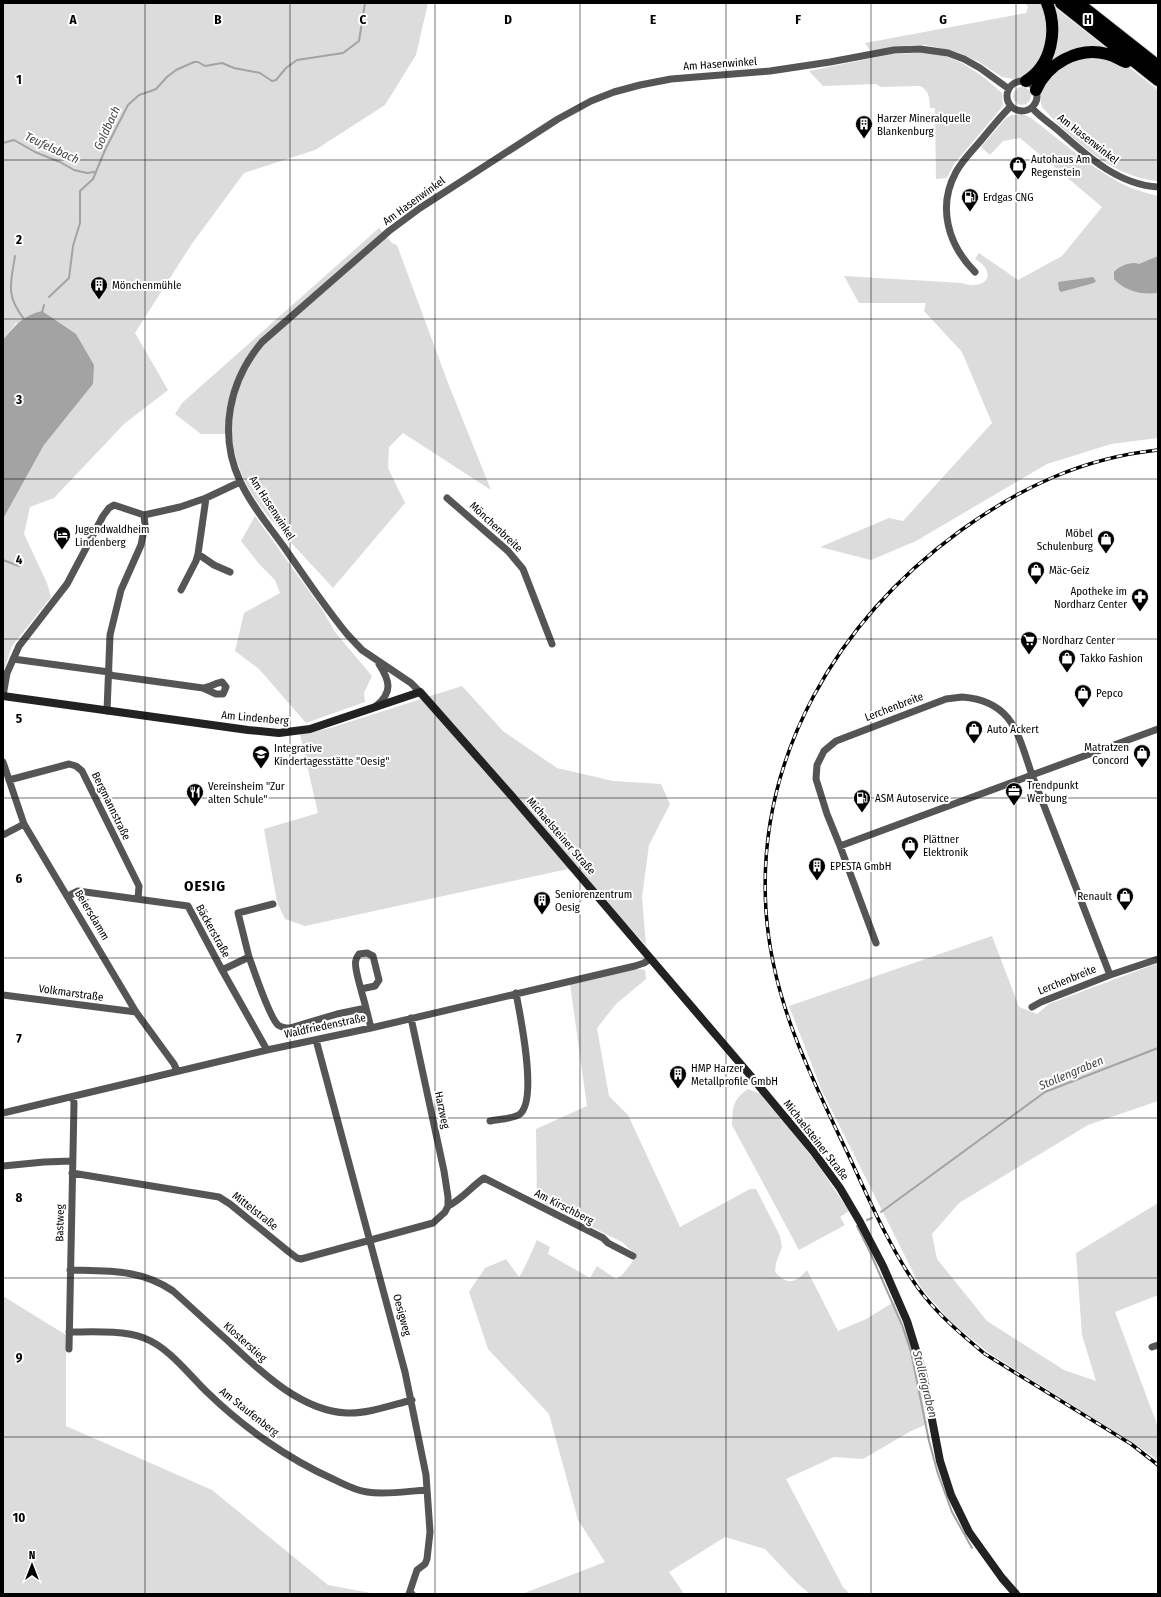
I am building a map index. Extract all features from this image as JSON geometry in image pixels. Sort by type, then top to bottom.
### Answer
[{"type":"highway","points":[[1026,81],[1040,68],[1052,43],[1053,22],[1047,3]]},
{"type":"highway","points":[[1061,3],[1158,80]]},
{"type":"highway","points":[[1078,3],[1158,66]]},
{"type":"highway","points":[[1036,90],[1042,80],[1055,66],[1068,58],[1079,54],[1100,52],[1115,56],[1126,63],[1133,61]]},
{"type":"street","name":"Am Hasenwinkel","points":[[420,692],[410,683],[378,662],[354,642],[335,620],[240,482],[230,445],[228,427],[230,407],[234,389],[241,373],[250,357],[262,342],[407,217],[447,189],[574,109],[614,92],[654,82],[770,71],[910,49],[930,50],[956,56],[980,68],[1009,89]]},
{"type":"street","points":[[1026,81],[1036,90],[1037,100],[1032,108],[1022,111],[1016,110],[1011,106],[1007,97],[1009,89],[1015,83],[1026,81]]},
{"type":"street","points":[[975,272],[964,261],[953,243],[947,214],[950,187],[956,171],[964,160],[1011,106]]},
{"type":"street","name":"Am Hasenwinkel","points":[[1032,108],[1091,159],[1107,170],[1134,182],[1158,187]]},
{"type":"street","points":[[107,711],[110,635],[113,619],[121,590],[141,545],[145,525],[144,515],[180,507],[206,498],[240,482]]},
{"type":"street","points":[[181,590],[198,554],[206,498]]},
{"type":"street","name":"Mönchenbreite","points":[[446,498],[508,551],[523,569],[552,644]]},
{"type":"street","name":"Am Lindenberg","points":[[144,515],[120,506],[114,505],[109,508],[103,516],[67,584],[23,640],[12,659],[7,673],[3,696],[279,733],[319,727],[420,692]]},
{"type":"street","points":[[198,554],[214,565],[230,572]]},
{"type":"street","points":[[12,659],[203,688]]},
{"type":"street","points":[[376,706],[384,700],[388,683],[378,662]]},
{"type":"street","name":"Michaelsteiner Straße","points":[[420,692],[515,800],[750,1075],[813,1152],[840,1188],[883,1266],[907,1321],[923,1373],[940,1461],[951,1495],[969,1532],[1002,1578],[1016,1594]]},
{"type":"street","name":"Lerchenbreite","points":[[876,943],[827,814],[816,779],[817,765],[824,751],[836,741],[939,702],[955,698],[979,699],[1002,710],[1017,733],[1110,975]]},
{"type":"street","points":[[840,846],[1158,729]]},
{"type":"street","name":"Beiersdamm","points":[[3,762],[6,775],[24,824],[136,1012],[174,1064],[177,1071]]},
{"type":"street","name":"Bergmannstraße","points":[[6,775],[69,764],[76,766],[82,771],[139,886],[138,899]]},
{"type":"street","points":[[3,835],[24,824]]},
{"type":"street","name":"Bäckerstraße","points":[[68,896],[78,891],[188,906],[267,1050]]},
{"type":"street","points":[[273,904],[238,913],[249,957],[271,1013],[278,1024],[284,1028],[290,1028],[337,1014],[366,1008]]},
{"type":"street","points":[[361,989],[375,986],[379,980],[373,956],[366,953],[359,954],[356,960],[361,989],[371,1028]]},
{"type":"street","points":[[222,970],[249,957]]},
{"type":"street","name":"Waldfriedenstraße","points":[[3,1113],[267,1050],[371,1028],[635,966],[644,963],[650,958]]},
{"type":"street","name":"Lerchenbreite","points":[[1032,1007],[1041,1002],[1110,975],[1158,959]]},
{"type":"street","points":[[490,1121],[517,1116],[524,1108],[527,1094],[528,1073],[525,1042],[516,993]]},
{"type":"street","name":"Volkmarstraße","points":[[3,995],[136,1012]]},
{"type":"street","name":"Harzweg","points":[[411,1018],[444,1171],[448,1206]]},
{"type":"street","name":"Oesigweg","points":[[316,1040],[398,1343],[412,1400],[426,1475],[430,1532],[427,1559],[425,1564],[417,1570],[410,1594],[412,1594]]},
{"type":"street","name":"Bastweg","points":[[69,1349],[73,1097]]},
{"type":"street","points":[[3,1166],[36,1162],[72,1161]]},
{"type":"street","name":"Mittelstraße","points":[[72,1173],[219,1198],[230,1204],[293,1255],[301,1259],[370,1240]]},
{"type":"street","name":"Am Kirschberg","points":[[448,1206],[458,1201],[472,1186],[484,1178],[603,1238],[608,1243],[634,1256]]},
{"type":"street","points":[[370,1240],[433,1223],[445,1212],[448,1206]]},
{"type":"street","name":"Klosterstieg","points":[[70,1270],[127,1272],[162,1283],[173,1291],[270,1380],[324,1410],[348,1414],[361,1413],[412,1400]]},
{"type":"street","name":"Am Staufenberg","points":[[69,1332],[131,1335],[143,1337],[154,1343],[176,1361],[215,1400],[278,1449],[318,1473],[350,1487],[366,1492],[378,1493],[427,1490]]},
{"type":"shaded area","points":[[3,3],[428,3],[416,55],[385,105],[315,150],[244,173],[191,245],[135,333],[168,390],[124,424],[54,498],[30,507],[24,534],[47,583],[51,597],[12,646],[3,673],[3,519],[44,445],[93,384],[16,323],[3,340]]},
{"type":"shaded area","points":[[1025,3],[1042,3],[1049,33],[1042,58],[1025,77],[1013,79],[1002,77],[979,62],[957,52],[925,45],[911,45],[870,51],[865,43],[1026,13],[1028,7]]},
{"type":"shaded area","points":[[1053,6],[1106,48],[1051,65]]},
{"type":"shaded area","points":[[925,53],[945,56],[971,69],[1002,93],[1003,106],[954,164],[947,178],[936,179],[935,108],[930,108],[926,90],[920,86],[881,87],[876,84],[823,86],[809,71],[892,54]]},
{"type":"shaded area","points":[[1078,56],[1117,60],[1130,68],[1158,90],[1158,181],[1125,173],[1094,155],[1066,132],[1042,107],[1042,90],[1045,83],[1057,71]]},
{"type":"shaded area","points":[[1018,87],[1026,87],[1031,92],[1029,103],[1026,105],[1018,105],[1013,100],[1013,92]]},
{"type":"shaded area","points":[[1012,115],[1025,115],[1031,118],[1083,159],[1120,183],[1136,190],[1158,196],[1158,438],[1111,444],[1047,464],[916,541],[871,560],[820,547],[889,518],[903,521],[992,423],[962,352],[924,311],[926,303],[859,303],[844,276],[977,285],[986,280],[988,275],[987,270],[983,265],[975,259],[979,253],[1018,280],[1062,256],[1102,207],[1020,138],[1003,141],[990,155],[981,147],[1006,118]]},
{"type":"shaded area","points":[[379,228],[392,243],[397,245],[448,383],[491,490],[403,433],[389,447],[388,468],[405,503],[333,588],[276,526],[250,491],[238,465],[232,434],[201,434],[175,414],[182,403]]},
{"type":"shaded area","points":[[1158,256],[1158,293],[1140,293],[1123,287],[1114,279],[1114,272],[1122,266],[1133,263],[1139,264]]},
{"type":"shaded area","points":[[1093,277],[1096,281],[1094,283],[1061,292],[1059,290],[1058,282]]},
{"type":"shaded area","points":[[42,311],[76,334],[94,365],[93,384],[44,445],[3,519],[3,340],[11,330],[25,318]]},
{"type":"shaded area","points":[[255,516],[322,609],[335,632],[372,676],[364,693],[365,702],[306,723],[259,669],[235,651],[244,613],[280,593],[275,580],[260,565],[241,541]]},
{"type":"shaded area","points":[[462,686],[503,731],[557,768],[613,781],[661,784],[670,804],[649,845],[642,897],[646,945],[577,872],[568,869],[305,926],[285,919],[277,902],[264,829],[318,813],[300,734],[330,728]]},
{"type":"shaded area","points":[[992,936],[1019,1007],[1037,1014],[1049,1004],[1158,963],[1158,1101],[1088,1125],[959,1203],[932,1234],[937,1259],[987,1321],[1064,1370],[1096,1381],[1082,1335],[1076,1253],[1158,1203],[1158,1295],[1115,1312],[1158,1427],[1158,1462],[1151,1455],[989,1353],[952,1323],[921,1288],[822,1091],[789,1006]]},
{"type":"shaded area","points":[[638,969],[645,970],[646,979],[616,1004],[597,1028],[609,1096],[628,1115],[680,1227],[750,1189],[756,1189],[780,1236],[782,1247],[776,1263],[775,1272],[784,1279],[791,1281],[799,1278],[807,1270],[838,1331],[866,1319],[894,1302],[913,1349],[927,1424],[911,1431],[863,1459],[834,1457],[786,1479],[843,1587],[850,1594],[810,1594],[797,1583],[765,1549],[725,1537],[669,1572],[684,1594],[522,1594],[605,1562],[578,1520],[549,1414],[488,1349],[469,1292],[485,1268],[506,1259],[519,1277],[537,1240],[550,1247],[548,1254],[590,1278],[597,1266],[616,1279],[623,1274],[637,1256],[622,1242],[537,1200],[536,1129],[587,1106],[570,984]]},
{"type":"shaded area","points":[[748,1089],[761,1094],[784,1121],[818,1165],[849,1211],[840,1217],[845,1225],[799,1250],[732,1125],[734,1104],[736,1100]]},
{"type":"shaded area","points":[[3,1296],[66,1335],[66,1426],[212,1490],[328,1585],[376,1594],[3,1594]]},
{"type":"waterway","name":"Goldbach","points":[[49,297],[69,278],[73,246],[80,223],[80,191],[93,179],[105,150],[128,105],[139,95],[156,89],[176,70],[194,62],[198,62],[205,66],[222,63],[234,68],[260,73],[272,81],[276,80],[286,68],[297,60],[343,53],[359,41],[365,3]]},
{"type":"waterway","name":"Teufelsbach","points":[[3,143],[14,140],[35,152],[60,162],[74,170],[87,173],[94,172]]},
{"type":"waterway","points":[[15,256],[11,289],[14,303],[24,319]]},
{"type":"waterway","name":"Goldbach","points":[[42,313],[44,305]]},
{"type":"waterway","points":[[3,560],[19,566]]},
{"type":"waterway","name":"Stollengraben","points":[[881,1212],[1045,1092],[1158,1048]]},
{"type":"waterway","name":"Stollengraben","points":[[867,1220],[872,1218]]},
{"type":"waterway","name":"Stollengraben","points":[[857,1226],[902,1325],[911,1352],[929,1441],[938,1474],[952,1512],[972,1548]]},
{"type":"railway","points":[[1158,450],[1130,454],[1078,468],[1054,477],[1006,501],[960,531],[916,567],[877,606],[842,649],[814,696],[791,746],[775,799],[766,854],[766,911],[770,944],[776,976],[795,1036],[820,1095],[880,1222],[898,1256],[918,1288],[941,1315],[985,1354],[1131,1444],[1158,1465]]},
{"type":"place","name":"Harzer Mineralquelle Blankenburg","points":[[864,139]]},
{"type":"place","name":"Autohaus Am Regenstein","points":[[1018,180]]},
{"type":"place","name":"Erdgas CNG","points":[[970,212]]},
{"type":"place","name":"Mönchenmühle","points":[[99,300]]},
{"type":"place","name":"Jugendwaldheim Lindenberg","points":[[62,550]]},
{"type":"place","name":"Möbel Schulenburg","points":[[1106,554]]},
{"type":"place","name":"Mäc-Geiz","points":[[1036,585]]},
{"type":"place","name":"Apotheke im Nordharz Center","points":[[1140,612]]},
{"type":"place","name":"Nordharz Center","points":[[1029,655]]},
{"type":"place","name":"Takko Fashion","points":[[1067,673]]},
{"type":"place","name":"Pepco","points":[[1083,708]]},
{"type":"place","name":"Auto Ackert","points":[[974,744]]},
{"type":"place","name":"Matratzen Concord","points":[[1142,768]]},
{"type":"place","name":"Integrative Kindertagesstätte \"Oesig\"","points":[[261,769]]},
{"type":"place","name":"Trendpunkt Werbung","points":[[1014,806]]},
{"type":"place","name":"Vereinsheim \"Zur alten Schule\"","points":[[195,807]]},
{"type":"place","name":"ASM Autoservice","points":[[862,813]]},
{"type":"place","name":"Plättner Elektronik","points":[[910,860]]},
{"type":"place","name":"EPESTA GmbH","points":[[817,881]]},
{"type":"place","name":"Renault","points":[[1125,911]]},
{"type":"place","name":"Seniorenzentrum Oesig","points":[[542,915]]},
{"type":"place","name":"HMP Harzer Metallprofile GmbH","points":[[678,1089]]},
{"type":"district","name":"OESIG","points":[[205,886]]}]
